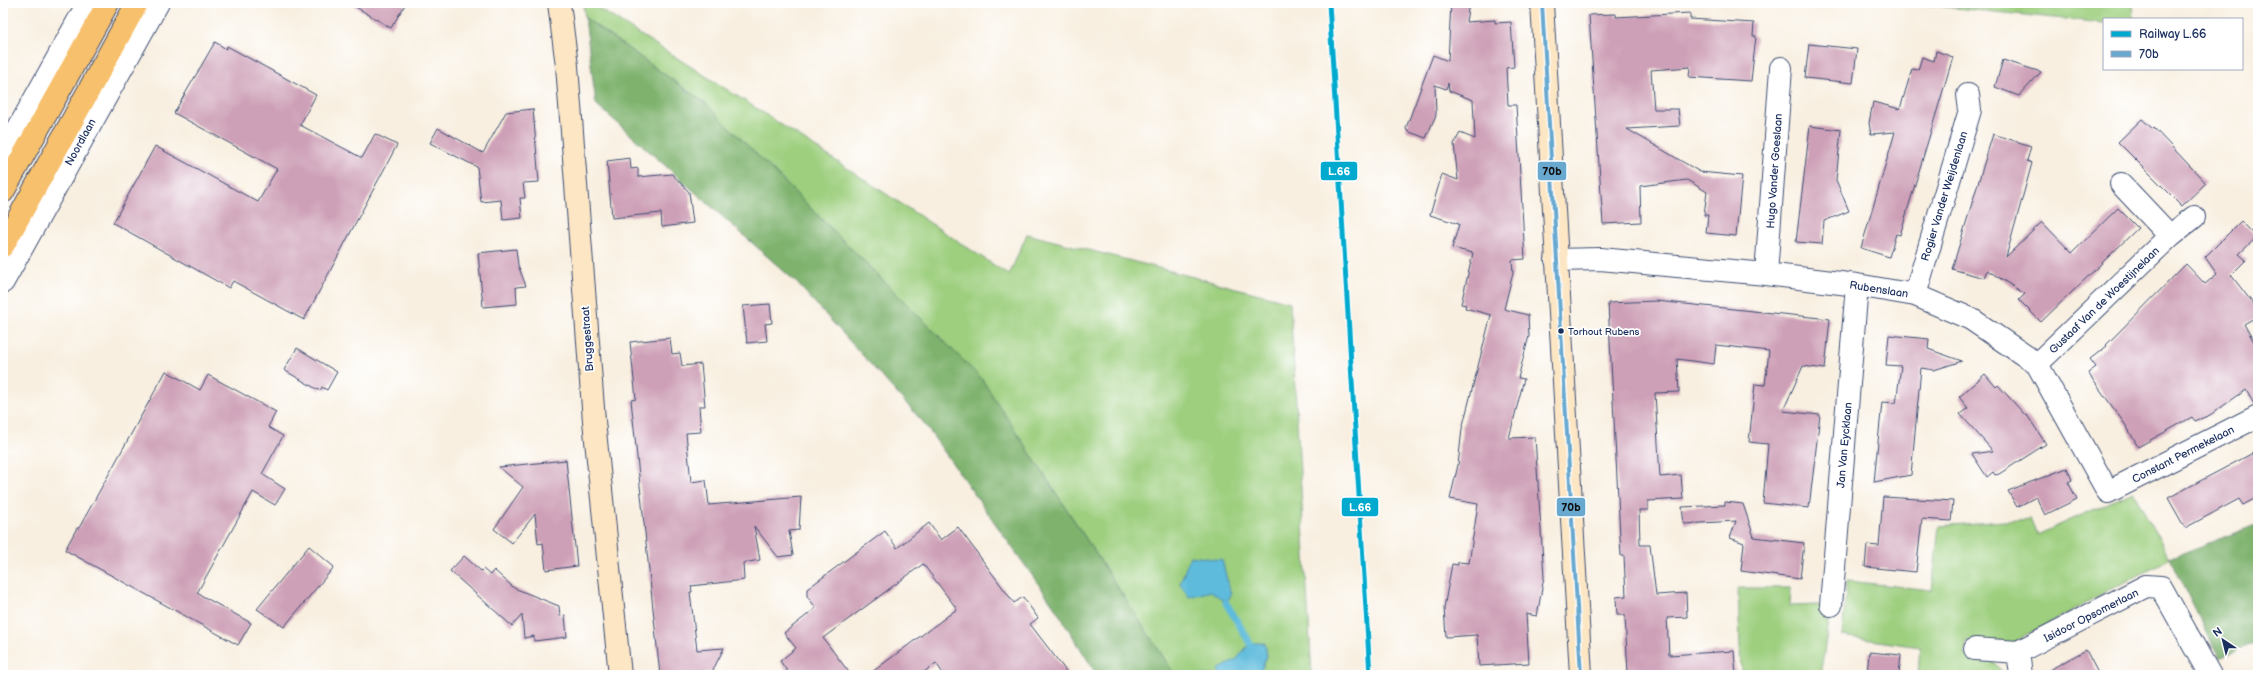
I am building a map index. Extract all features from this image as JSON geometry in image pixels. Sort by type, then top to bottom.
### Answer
[{"type":"main road","points":[[3,192],[108,3]]},
{"type":"main road","name":"Noordlaan","points":[[3,246],[137,3]]},
{"type":"street","points":[[3,156],[88,3]]},
{"type":"street","name":"Noordlaan","points":[[3,282],[158,3]]},
{"type":"street","name":"Bruggestraat","points":[[559,3],[567,66],[594,421],[620,675]]},
{"type":"street","points":[[1542,3],[1581,675]]},
{"type":"street","name":"Hugo Vander Goeslaan","points":[[1766,274],[1781,68]]},
{"type":"street","name":"Rogier Vander Weijdenlaan","points":[[1915,295],[1970,110],[1968,96]]},
{"type":"street","points":[[2121,184],[2170,236]]},
{"type":"street","name":"Gustaaf Van de Woestijnelaan","points":[[2037,364],[2170,236],[2194,217]]},
{"type":"street","name":"Rubenslaan","points":[[1556,260],[1600,259],[1766,274],[1857,285],[1915,295],[1970,319],[2037,364],[2108,492]]},
{"type":"street","name":"Jan Van Eycklaan","points":[[1831,605],[1857,285]]},
{"type":"street","name":"Constant Permekelaan","points":[[2108,492],[2258,416]]},
{"type":"street","name":"Isidoor Opsomerlaan","points":[[2018,652],[2146,586],[2161,587],[2210,675]]},
{"type":"street","points":[[1975,649],[2018,652],[2021,675]]},
{"type":"green space","points":[[583,3],[590,3],[756,108],[1009,275],[1027,234],[1290,302],[1312,675],[1175,675],[981,378],[705,103],[585,18]]},
{"type":"green space","points":[[1906,3],[2133,3],[2134,18],[2103,18],[2103,23]]},
{"type":"green space","points":[[585,18],[705,103],[981,378],[1175,675],[1097,675],[1054,606],[923,422],[796,282],[596,104]]},
{"type":"green space","points":[[2133,492],[2170,558],[2009,645],[1967,642],[1965,655],[1982,658],[1992,662],[2001,669],[2004,675],[1918,675],[1920,647],[1842,636],[1847,581],[1932,590],[1939,526],[2030,519],[2037,535]]},
{"type":"green space","points":[[2258,524],[2258,641],[2220,659],[2170,558]]},
{"type":"green space","points":[[1738,588],[1791,588],[1790,606],[1819,605],[1830,616],[1820,675],[1741,675]]},
{"type":"water","points":[[1190,556],[1222,560],[1231,595],[1226,603],[1211,591],[1189,597],[1180,584]]},
{"type":"water","points":[[1250,643],[1265,643],[1267,656],[1259,675],[1221,675],[1218,670],[1236,660]]},
{"type":"building","points":[[349,3],[406,3],[391,28]]},
{"type":"building","points":[[1451,3],[1469,3],[1466,22],[1495,20],[1495,23],[1511,22],[1514,67],[1506,68],[1508,105],[1516,105],[1525,259],[1512,260],[1513,273],[1504,309],[1528,315],[1529,336],[1518,378],[1524,379],[1509,438],[1535,437],[1544,577],[1537,616],[1526,614],[1529,663],[1479,666],[1477,635],[1446,637],[1444,608],[1452,564],[1458,565],[1458,562],[1469,563],[1478,504],[1450,499],[1458,465],[1462,429],[1491,315],[1465,308],[1466,305],[1461,304],[1473,253],[1452,248],[1459,224],[1430,215],[1442,174],[1458,180],[1454,144],[1460,133],[1475,139],[1473,100],[1449,91],[1448,83],[1446,89],[1435,85],[1436,115],[1426,138],[1407,131],[1406,128],[1433,55],[1448,61]]},
{"type":"building","points":[[1690,13],[1690,19],[1754,23],[1753,36],[1756,36],[1751,81],[1689,77],[1690,67],[1651,70],[1654,109],[1678,109],[1680,126],[1627,129],[1700,172],[1742,176],[1736,236],[1706,233],[1708,215],[1704,215],[1707,192],[1687,180],[1640,186],[1641,222],[1603,224],[1589,15],[1616,14],[1616,17]]},
{"type":"building","points":[[215,42],[226,49],[227,46],[316,95],[300,125],[362,158],[375,134],[397,145],[304,320],[233,281],[229,288],[113,223],[155,146],[258,202],[277,169],[174,113]]},
{"type":"building","points":[[1809,44],[1857,49],[1853,83],[1805,78]]},
{"type":"building","points":[[1936,51],[1953,57],[1900,235],[1896,234],[1889,257],[1861,248],[1895,132],[1871,134],[1869,123],[1873,102],[1900,109],[1912,69],[1918,70],[1922,57],[1934,61]]},
{"type":"building","points":[[2003,60],[2041,72],[2019,96],[1995,87]]},
{"type":"building","points":[[533,109],[539,182],[523,183],[525,198],[520,198],[522,218],[503,220],[501,200],[481,202],[477,167],[430,143],[438,128],[483,153],[506,112]]},
{"type":"building","points":[[2142,119],[2153,129],[2154,128],[2206,183],[2182,206],[2118,142]]},
{"type":"building","points":[[1810,126],[1841,130],[1836,180],[1849,211],[1824,221],[1822,244],[1796,242]]},
{"type":"building","points":[[1993,134],[2031,146],[2027,161],[2032,163],[2006,257],[2042,222],[2072,253],[2118,208],[2138,228],[2041,322],[2019,300],[2025,294],[1987,270],[1984,278],[1952,269]]},
{"type":"building","points":[[630,158],[631,169],[638,168],[638,177],[672,174],[689,192],[693,223],[662,227],[661,213],[612,218],[607,161]]},
{"type":"building","points":[[2241,221],[2257,237],[2239,254],[2246,260],[2231,275],[2258,310],[2258,316],[2244,324],[2258,349],[2258,404],[2254,404],[2246,390],[2210,415],[2195,421],[2192,417],[2138,447],[2127,427],[2088,373],[2096,367],[2090,359],[2107,346],[2106,345],[2186,264],[2205,284],[2217,274],[2205,257]]},
{"type":"building","points":[[516,249],[518,265],[526,286],[516,287],[517,304],[483,307],[478,253]]},
{"type":"building","points":[[1656,301],[1830,319],[1825,369],[1803,366],[1783,411],[1820,415],[1809,508],[1763,503],[1768,444],[1749,442],[1755,384],[1765,385],[1769,351],[1716,345],[1714,364],[1677,359],[1679,392],[1655,393],[1660,477],[1681,475],[1683,499],[1648,501],[1648,510],[1639,510],[1640,545],[1650,545],[1656,595],[1686,593],[1687,617],[1667,618],[1669,655],[1734,651],[1736,675],[1628,675],[1625,615],[1617,615],[1616,597],[1626,596],[1624,556],[1621,556],[1608,303]]},
{"type":"building","points":[[770,304],[772,323],[765,324],[767,341],[747,343],[743,306]]},
{"type":"building","points":[[1889,335],[1929,339],[1928,349],[1962,361],[1934,370],[1921,368],[1911,475],[1874,482],[1882,402],[1896,403],[1901,366],[1886,365]]},
{"type":"building","points":[[670,338],[672,354],[680,353],[682,366],[701,364],[705,406],[699,406],[701,432],[686,433],[691,482],[706,480],[709,505],[801,497],[799,530],[789,531],[793,555],[778,557],[754,526],[760,560],[743,563],[744,580],[691,586],[692,592],[690,592],[697,650],[724,648],[712,672],[704,673],[704,675],[660,675],[631,400],[636,399],[630,342]]},
{"type":"building","points":[[297,348],[337,372],[327,390],[322,387],[320,391],[284,370]]},
{"type":"building","points":[[166,371],[200,390],[208,375],[276,412],[268,427],[283,436],[262,474],[285,489],[275,505],[253,492],[197,593],[251,623],[238,645],[65,550],[77,528],[79,528]]},
{"type":"building","points":[[1985,374],[1996,387],[1998,385],[2026,416],[2027,415],[2046,444],[1999,474],[1995,475],[1993,472],[1987,477],[1972,454],[1993,451],[1960,414],[1968,408],[1959,397]]},
{"type":"building","points":[[2253,453],[2258,463],[2258,497],[2243,505],[2239,499],[2185,528],[2168,498]]},
{"type":"building","points":[[566,460],[577,566],[546,570],[543,543],[538,544],[535,514],[512,543],[494,529],[523,487],[499,467]]},
{"type":"building","points":[[2067,468],[2072,480],[2068,482],[2077,499],[2045,515],[2036,497],[2017,507],[2008,491]]},
{"type":"building","points":[[1883,497],[1953,501],[1951,521],[1922,519],[1916,572],[1865,567],[1867,545],[1879,546]]},
{"type":"building","points":[[1725,502],[1743,504],[1754,537],[1804,543],[1800,579],[1741,571],[1744,543],[1730,538],[1736,521],[1684,524],[1682,507],[1725,505]]},
{"type":"building","points":[[929,523],[941,540],[958,527],[1014,603],[1023,597],[1038,618],[1030,624],[1069,675],[944,675],[936,663],[920,675],[868,675],[957,609],[923,564],[823,638],[851,675],[790,675],[780,661],[796,648],[784,633],[816,608],[807,596],[807,589],[885,531],[897,548]]},
{"type":"building","points":[[309,546],[334,567],[284,627],[257,609]]},
{"type":"building","points":[[464,556],[481,571],[483,569],[490,575],[494,570],[514,588],[559,606],[560,616],[565,615],[567,637],[534,641],[534,636],[524,638],[522,615],[512,626],[450,571]]},
{"type":"building","points":[[2086,650],[2099,675],[2040,675]]},
{"type":"building","points":[[1869,652],[1901,655],[1899,675],[1867,675]]},
{"type":"waterway","points":[[1226,603],[1250,643]]},
{"type":"rail line","name":"L.66","points":[[1329,3],[1370,675]]},
{"type":"transit line","name":"70b","points":[[1542,3],[1581,675]]},
{"type":"place","name":"Torhout Rubens","points":[[1561,331]]}]
